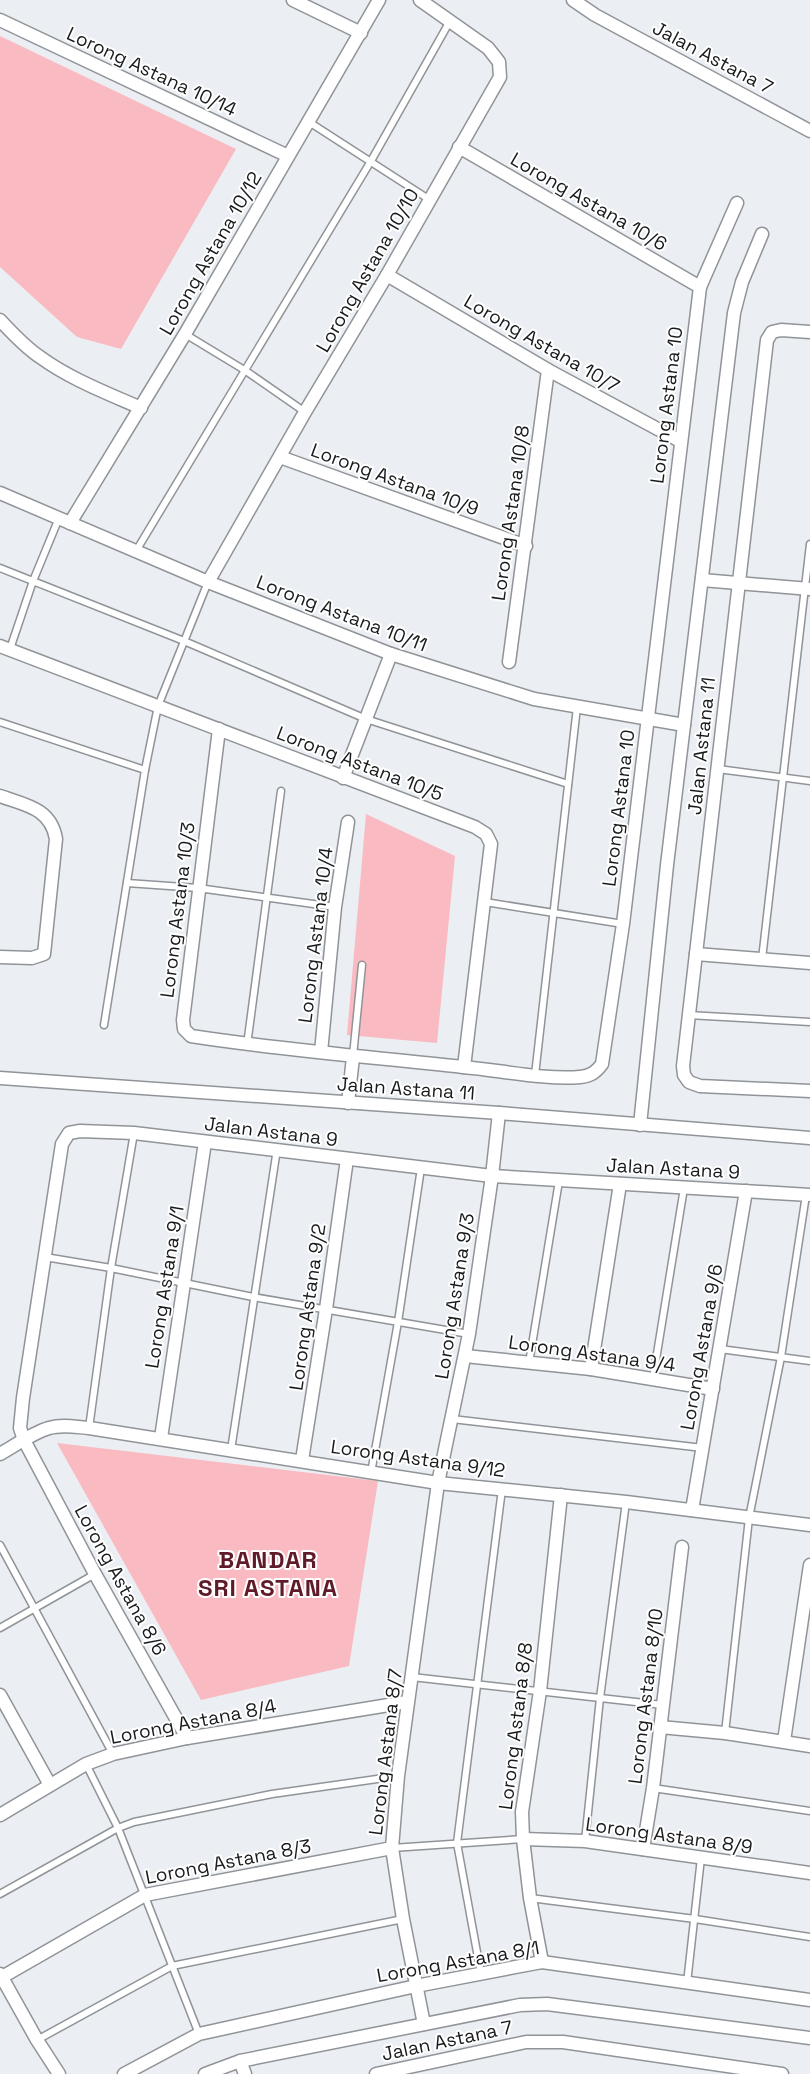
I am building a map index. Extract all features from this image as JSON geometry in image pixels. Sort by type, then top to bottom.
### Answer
[{"type":"street","points":[[293,0],[361,33]]},
{"type":"street","name":"Lorong Astana 10/12","points":[[64,520],[141,408],[288,156],[310,122],[379,0]]},
{"type":"street","name":"Lorong Astana 10/10","points":[[208,582],[500,77],[499,62],[488,48],[420,0]]},
{"type":"street","name":"Jalan Astana 7","points":[[573,0],[595,15],[810,131]]},
{"type":"street","name":"Lorong Astana 10/14","points":[[0,20],[288,156]]},
{"type":"street","name":"Lorong Astana 10/6","points":[[459,147],[700,287]]},
{"type":"street","name":"Lorong Astana 10","points":[[247,1045],[535,1075],[580,1077],[595,1074],[602,1064],[648,719],[700,287],[737,203]]},
{"type":"street","points":[[640,1125],[684,725],[734,313],[742,282],[762,234]]},
{"type":"street","name":"Lorong Astana 10/7","points":[[387,275],[548,370],[680,441]]},
{"type":"street","points":[[0,320],[40,357],[76,378],[141,408]]},
{"type":"street","name":"Jalan Astana 11","points":[[810,332],[781,330],[772,332],[767,340],[737,584],[718,769],[683,1066],[684,1075],[689,1082],[700,1086],[810,1091]]},
{"type":"street","name":"Lorong Astana 10/8","points":[[508,662],[526,546],[548,370]]},
{"type":"street","name":"Lorong Astana 10/9","points":[[280,458],[526,546]]},
{"type":"street","name":"Lorong Astana 10/11","points":[[0,493],[208,582],[390,654],[534,699],[577,708],[684,725]]},
{"type":"street","points":[[702,580],[808,589]]},
{"type":"street","name":"Lorong Astana 10/5","points":[[5,648],[475,827],[486,834],[491,844],[464,1067]]},
{"type":"street","points":[[343,778],[390,654]]},
{"type":"street","name":"Lorong Astana 10/3","points":[[219,729],[183,1020],[184,1029],[191,1036],[247,1045]]},
{"type":"street","points":[[0,796],[39,811],[54,826],[56,839],[44,954],[32,958],[0,957]]},
{"type":"street","name":"Lorong Astana 10/4","points":[[320,1052],[335,907],[348,822]]},
{"type":"street","points":[[696,954],[810,963]]},
{"type":"street","points":[[348,1103],[353,1057]]},
{"type":"street","name":"Jalan Astana 11","points":[[0,1078],[810,1138]]},
{"type":"street","name":"Lorong Astana 9/3","points":[[438,1483],[469,1334],[499,1114]]},
{"type":"street","name":"Jalan Astana 9","points":[[24,1440],[20,1428],[20,1417],[62,1144],[69,1133],[80,1131],[134,1133],[492,1176],[808,1195]]},
{"type":"street","name":"Lorong Astana 9/1","points":[[160,1438],[205,1142]]},
{"type":"street","name":"Lorong Astana 9/2","points":[[302,1460],[347,1159]]},
{"type":"street","points":[[591,1369],[620,1184]]},
{"type":"street","name":"Lorong Astana 9/6","points":[[692,1510],[746,1191]]},
{"type":"street","name":"Lorong Astana 9/4","points":[[465,1356],[591,1369],[714,1389]]},
{"type":"street","name":"Lorong Astana 9/12","points":[[24,1440],[37,1432],[51,1427],[89,1428],[302,1460],[438,1483],[626,1502],[810,1525]]},
{"type":"street","points":[[0,1454],[24,1440]]},
{"type":"street","name":"Lorong Astana 8/6","points":[[24,1440],[187,1738]]},
{"type":"street","name":"Lorong Astana 8/7","points":[[424,2024],[403,1919],[392,1848],[407,1702],[438,1483]]},
{"type":"street","name":"Lorong Astana 8/8","points":[[542,1962],[530,1898],[523,1839],[522,1812],[540,1691],[561,1495]]},
{"type":"street","name":"Lorong Astana 8/10","points":[[643,1849],[653,1788],[682,1547]]},
{"type":"street","points":[[784,1741],[810,1564]]},
{"type":"street","points":[[0,1695],[50,1785]]},
{"type":"street","name":"Lorong Astana 8/4","points":[[0,1814],[86,1764],[113,1754],[187,1738],[407,1702]]},
{"type":"street","points":[[660,1727],[725,1733],[810,1746]]},
{"type":"street","name":"Lorong Astana 8/9","points":[[523,1839],[585,1841],[810,1873]]},
{"type":"street","name":"Lorong Astana 8/3","points":[[1,1976],[145,1895],[392,1848]]},
{"type":"street","name":"Lorong Astana 8/1","points":[[124,2074],[199,2034],[416,1986],[542,1962],[810,2000]]},
{"type":"street","points":[[1,1976],[37,2040],[59,2074]]},
{"type":"street","points":[[205,2074],[240,2061],[520,2005],[547,2004],[810,2038]]},
{"type":"street","name":"Jalan Astana 7","points":[[376,2074],[526,2042],[563,2042],[782,2074]]},
{"type":"street","points":[[240,2061],[245,2074]]},
{"type":"lane","points":[[136,551],[246,371],[450,21]]},
{"type":"lane","points":[[310,122],[430,200]]},
{"type":"lane","points":[[185,334],[246,371],[306,412]]},
{"type":"lane","points":[[5,648],[33,581],[64,520]]},
{"type":"lane","points":[[762,959],[808,589],[810,544]]},
{"type":"lane","points":[[0,568],[184,641],[366,719],[568,784]]},
{"type":"lane","points":[[104,1025],[145,770],[158,706],[208,582]]},
{"type":"lane","points":[[535,1075],[577,708]]},
{"type":"lane","points":[[0,722],[145,770]]},
{"type":"lane","points":[[718,769],[810,781]]},
{"type":"lane","points":[[247,1045],[281,790]]},
{"type":"lane","points":[[127,883],[198,888],[335,907]]},
{"type":"lane","points":[[485,902],[622,924]]},
{"type":"lane","points":[[353,1057],[362,965]]},
{"type":"lane","points":[[688,1016],[810,1022]]},
{"type":"lane","points":[[89,1428],[134,1133]]},
{"type":"lane","points":[[231,1450],[277,1149]]},
{"type":"lane","points":[[371,1473],[398,1322],[421,1168]]},
{"type":"lane","points":[[530,1363],[559,1181]]},
{"type":"lane","points":[[653,1378],[684,1188]]},
{"type":"lane","points":[[725,1733],[749,1518],[781,1357],[808,1195]]},
{"type":"lane","points":[[45,1257],[112,1268],[253,1297],[469,1334]]},
{"type":"lane","points":[[720,1349],[810,1361]]},
{"type":"lane","points":[[452,1419],[703,1448]]},
{"type":"lane","points":[[481,1974],[457,1843],[502,1489]]},
{"type":"lane","points":[[585,1841],[600,1698],[626,1502]]},
{"type":"lane","points":[[0,1545],[113,1754]]},
{"type":"lane","points":[[0,1628],[96,1574]]},
{"type":"lane","points":[[412,1677],[663,1705]]},
{"type":"lane","points":[[86,1764],[118,1828],[199,2034]]},
{"type":"lane","points":[[0,1894],[118,1828],[134,1822],[272,1794],[398,1776]]},
{"type":"lane","points":[[653,1788],[810,1811]]},
{"type":"lane","points":[[392,1848],[523,1839]]},
{"type":"lane","points":[[687,1983],[701,1858]]},
{"type":"lane","points":[[530,1898],[810,1936]]},
{"type":"lane","points":[[37,2040],[172,1966],[403,1919]]},
{"type":"shaded area","points":[[0,36],[236,149],[121,349],[77,337],[0,267]]},
{"type":"shaded area","points":[[366,814],[455,856],[437,1043],[347,1035]]},
{"type":"shaded area","points":[[57,1443],[378,1481],[349,1666],[201,1700]]},
{"type":"district","name":"BANDAR SRI ASTANA","points":[[268,1574]]}]
